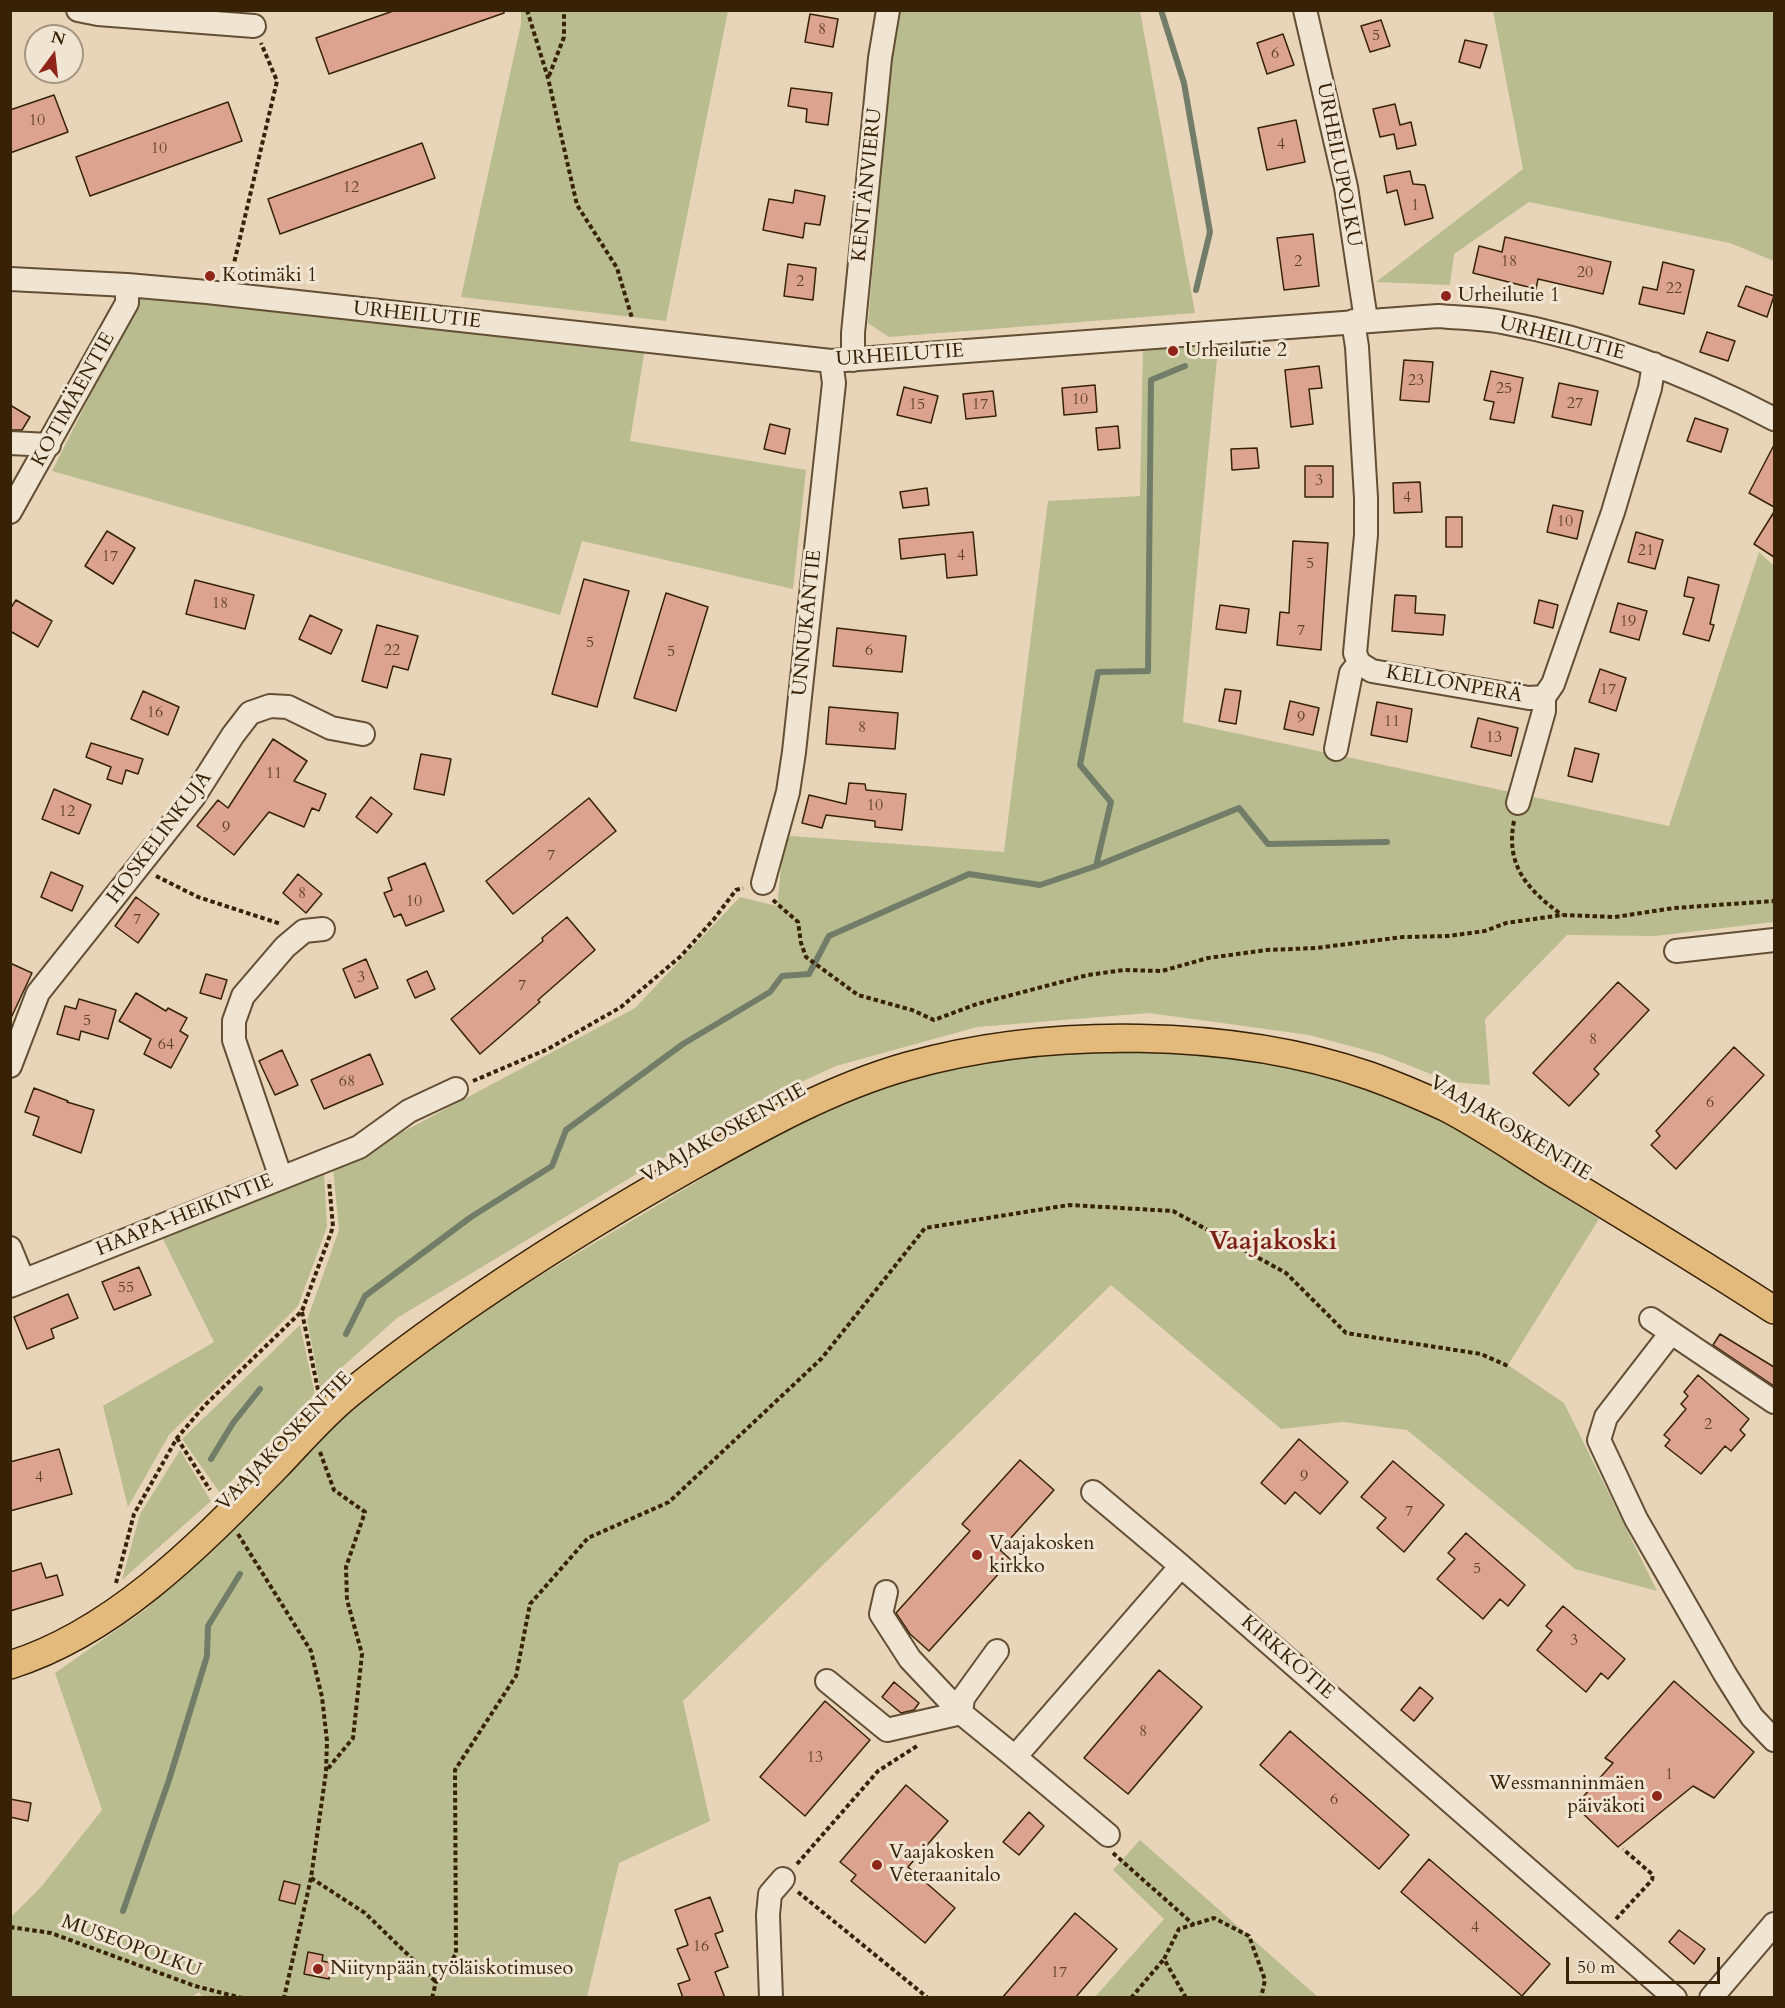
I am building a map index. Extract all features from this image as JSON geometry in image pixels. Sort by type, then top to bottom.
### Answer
[{"type":"main road","name":"VAAJAKOSKENTIE","points":[[10,1665],[81,1635],[133,1600],[213,1528],[344,1398],[465,1306],[630,1202],[816,1100],[906,1066],[983,1049],[1067,1040],[1140,1038],[1222,1044],[1306,1058],[1369,1076],[1447,1108],[1774,1310]]},
{"type":"street","points":[[78,10],[98,14],[254,26]]},
{"type":"street","name":"KENTÄNVIERU","points":[[842,361],[853,333],[876,206],[880,58],[888,10]]},
{"type":"street","name":"URHEILUPOLKU","points":[[1305,10],[1346,187],[1360,321]]},
{"type":"street","name":"URHEILUTIE","points":[[10,279],[127,285],[219,293],[842,361],[1438,316],[1500,322],[1569,337],[1654,364],[1727,394],[1774,419]]},
{"type":"street","name":"KOTIMÄENTIE","points":[[10,512],[127,303],[127,285]]},
{"type":"street","name":"KELLONPERÄ","points":[[1360,321],[1357,347],[1366,535],[1355,653],[1359,663],[1372,671],[1529,698],[1544,697],[1553,684],[1613,512],[1650,388],[1654,364]]},
{"type":"street","name":"UNNUKANTIE","points":[[763,883],[788,792],[834,383],[842,361]]},
{"type":"street","points":[[10,443],[49,445]]},
{"type":"street","points":[[1336,749],[1351,673],[1359,663]]},
{"type":"street","points":[[1518,802],[1544,711],[1544,697]]},
{"type":"street","name":"HOSKELINKUJA","points":[[10,1066],[38,993],[194,798],[233,735],[250,713],[270,706],[288,707],[331,729],[363,734]]},
{"type":"street","points":[[281,1178],[234,1040],[234,1021],[243,996],[285,947],[314,930]]},
{"type":"street","points":[[1676,951],[1774,940]]},
{"type":"street","name":"HAAPA-HEIKINTIE","points":[[17,1283],[359,1147],[409,1111],[456,1089]]},
{"type":"street","points":[[10,1248],[17,1283]]},
{"type":"street","points":[[1651,1319],[1774,1402]]},
{"type":"street","points":[[1671,1333],[1606,1417],[1599,1440],[1636,1519],[1725,1674],[1752,1717],[1774,1740]]},
{"type":"street","name":"KIRKKOTIE","points":[[1093,1492],[1597,1927],[1675,1998]]},
{"type":"street","points":[[1014,1757],[1181,1566]]},
{"type":"street","points":[[886,1592],[881,1614],[910,1659],[961,1713],[1014,1757],[1112,1846]]},
{"type":"street","points":[[961,1713],[963,1698],[997,1651]]},
{"type":"street","points":[[826,1681],[887,1730],[961,1713]]},
{"type":"street","points":[[771,1998],[768,1915],[770,1894],[783,1879]]},
{"type":"street","points":[[1711,1998],[1774,1923]]},
{"type":"path","points":[[527,10],[548,78],[577,205],[617,268],[634,325]]},
{"type":"path","points":[[548,78],[564,37],[564,10]]},
{"type":"path","points":[[230,280],[277,81],[254,26]]},
{"type":"path","points":[[1518,802],[1511,838],[1517,868],[1538,897],[1562,915]]},
{"type":"path","points":[[139,867],[198,897],[314,930]]},
{"type":"path","points":[[456,1089],[548,1049],[621,1007],[681,956],[714,920],[736,890],[763,883],[774,901],[798,922],[806,957],[858,994],[934,1020],[976,1004],[1088,975],[1124,970],[1162,971],[1208,958],[1267,950],[1316,948],[1403,937],[1448,936],[1485,931],[1506,923],[1562,915],[1615,918],[1674,908],[1774,901]]},
{"type":"path","points":[[114,1590],[134,1514],[177,1438],[205,1405],[302,1311],[333,1227],[328,1159]]},
{"type":"path","points":[[432,1998],[436,1982],[456,1954],[455,1770],[516,1676],[530,1604],[588,1538],[669,1502],[822,1358],[925,1228],[1069,1205],[1173,1211],[1286,1273],[1346,1333],[1481,1354],[1508,1365]]},
{"type":"path","points":[[302,1311],[320,1400]]},
{"type":"path","points":[[177,1438],[210,1490]]},
{"type":"path","points":[[318,1446],[334,1490],[365,1512],[346,1567],[347,1600],[362,1654],[353,1738],[326,1772]]},
{"type":"path","points":[[235,1528],[310,1651],[322,1696],[327,1741],[326,1772],[311,1878],[284,1998]]},
{"type":"path","points":[[921,1743],[878,1771],[783,1879],[928,1998]]},
{"type":"path","points":[[1112,1846],[1194,1925]]},
{"type":"path","points":[[1611,1924],[1652,1880],[1653,1875],[1623,1849]]},
{"type":"path","points":[[311,1878],[365,1913],[436,1982]]},
{"type":"path","points":[[1131,1998],[1164,1959],[1179,1929],[1214,1918],[1249,1936],[1265,1980],[1261,1998]]},
{"type":"path","name":"MUSEOPOLKU","points":[[10,1927],[51,1933],[195,1986],[242,1998]]},
{"type":"path","points":[[1164,1959],[1186,1998]]},
{"type":"green space","points":[[521,11],[728,11],[666,321],[461,297],[521,24]]},
{"type":"green space","points":[[898,11],[1140,11],[1195,313],[889,337],[868,323],[891,54]]},
{"type":"green space","points":[[1493,11],[1774,11],[1774,261],[1730,243],[1529,202],[1454,254],[1450,285],[1376,282],[1523,169]]},
{"type":"green space","points":[[144,289],[645,348],[630,441],[806,470],[793,589],[582,541],[560,615],[52,471]]},
{"type":"green space","points":[[1143,347],[1218,348],[1183,722],[1669,826],[1759,552],[1774,566],[1774,922],[1655,936],[1567,935],[1485,1019],[1490,1085],[1451,1082],[1380,1054],[1309,1035],[1149,1013],[977,1027],[836,1066],[753,1104],[397,1318],[320,1387],[307,1320],[339,1230],[333,1169],[635,1008],[740,897],[777,906],[784,841],[791,836],[1004,852],[1048,501],[1140,496]]},
{"type":"green space","points":[[1066,1050],[1142,1050],[1221,1054],[1303,1069],[1364,1085],[1440,1119],[1599,1219],[1508,1365],[1564,1403],[1657,1591],[1575,1569],[1407,1430],[1342,1422],[1281,1429],[1111,1285],[683,1701],[710,1821],[619,1863],[587,1997],[203,1998],[199,1992],[190,1998],[11,1997],[10,1918],[41,1887],[102,1810],[55,1673],[145,1610],[353,1408],[471,1317],[818,1109],[905,1076],[984,1059]]},
{"type":"green space","points":[[324,1172],[327,1227],[298,1306],[169,1435],[128,1507],[103,1406],[214,1342],[159,1231]]},
{"type":"green space","points":[[300,1325],[315,1394],[220,1493],[182,1439]]},
{"type":"green space","points":[[180,1450],[211,1501],[122,1580],[140,1514]]},
{"type":"green space","points":[[1140,1840],[1318,1997],[1095,1997],[1164,1919],[1113,1870]]},
{"type":"building","points":[[396,10],[504,10],[504,13],[329,74],[316,38]]},
{"type":"building","points":[[810,14],[838,19],[833,47],[805,42]]},
{"type":"building","points":[[1381,20],[1390,46],[1370,52],[1361,26]]},
{"type":"building","points":[[1283,34],[1294,65],[1267,74],[1257,43]]},
{"type":"building","points":[[1465,40],[1487,45],[1480,68],[1459,62]]},
{"type":"building","points":[[791,88],[832,93],[828,125],[806,122],[807,109],[788,106]]},
{"type":"building","points":[[54,95],[68,132],[10,153],[10,110]]},
{"type":"building","points":[[228,102],[242,141],[90,196],[76,157]]},
{"type":"building","points":[[1395,104],[1400,125],[1411,122],[1416,145],[1397,149],[1394,134],[1380,137],[1373,109]]},
{"type":"building","points":[[1296,120],[1305,162],[1267,170],[1258,128]]},
{"type":"building","points":[[422,143],[435,178],[280,234],[268,199]]},
{"type":"building","points":[[1410,171],[1413,184],[1425,185],[1433,218],[1405,225],[1397,190],[1387,193],[1384,176]]},
{"type":"building","points":[[795,190],[825,196],[820,225],[805,223],[803,238],[763,230],[769,199],[793,203]]},
{"type":"building","points":[[1313,234],[1319,286],[1284,290],[1277,238]]},
{"type":"building","points":[[1505,237],[1611,262],[1603,294],[1538,279],[1536,289],[1473,273],[1479,246],[1502,252]]},
{"type":"building","points":[[1663,262],[1694,270],[1684,314],[1639,304],[1643,287],[1657,290]]},
{"type":"building","points":[[788,264],[816,268],[813,300],[784,296]]},
{"type":"building","points":[[1746,286],[1774,296],[1767,317],[1738,306]]},
{"type":"building","points":[[1707,332],[1735,341],[1728,361],[1700,352]]},
{"type":"building","points":[[1404,360],[1433,362],[1429,402],[1400,400]]},
{"type":"building","points":[[1319,366],[1322,388],[1309,389],[1313,424],[1291,427],[1285,370]]},
{"type":"building","points":[[1491,371],[1523,378],[1514,423],[1490,419],[1494,402],[1484,400]]},
{"type":"building","points":[[1559,383],[1598,391],[1591,425],[1552,417]]},
{"type":"building","points":[[1095,385],[1097,412],[1064,415],[1062,388]]},
{"type":"building","points":[[904,387],[938,396],[931,423],[897,415]]},
{"type":"building","points":[[993,391],[996,416],[966,419],[963,394]]},
{"type":"building","points":[[10,405],[30,417],[22,430],[10,430]]},
{"type":"building","points":[[1695,418],[1728,429],[1721,452],[1687,441]]},
{"type":"building","points":[[770,424],[790,429],[785,454],[764,449]]},
{"type":"building","points":[[1118,426],[1120,448],[1098,450],[1096,428]]},
{"type":"building","points":[[1774,445],[1774,507],[1749,493]]},
{"type":"building","points":[[1257,448],[1259,468],[1232,470],[1231,449]]},
{"type":"building","points":[[1305,466],[1333,466],[1333,497],[1305,497]]},
{"type":"building","points":[[1420,482],[1422,512],[1394,513],[1393,483]]},
{"type":"building","points":[[927,488],[929,505],[903,508],[900,492]]},
{"type":"building","points":[[1553,505],[1583,511],[1577,539],[1547,532]]},
{"type":"building","points":[[1774,512],[1774,557],[1754,544]]},
{"type":"building","points":[[1446,517],[1462,517],[1462,547],[1446,547]]},
{"type":"building","points":[[107,531],[135,548],[113,584],[85,566]]},
{"type":"building","points":[[973,532],[977,575],[947,578],[945,554],[901,559],[899,539]]},
{"type":"building","points":[[1636,532],[1663,540],[1655,569],[1628,562]]},
{"type":"building","points":[[1293,541],[1328,543],[1321,650],[1277,645],[1280,612],[1289,613]]},
{"type":"building","points":[[1688,577],[1719,585],[1710,624],[1714,625],[1709,641],[1683,634],[1694,598],[1684,596]]},
{"type":"building","points":[[584,579],[629,591],[597,707],[552,694]]},
{"type":"building","points":[[195,580],[254,595],[245,629],[186,614]]},
{"type":"building","points":[[666,593],[708,607],[676,711],[634,698]]},
{"type":"building","points":[[1395,595],[1416,596],[1415,613],[1445,615],[1443,635],[1392,631]]},
{"type":"building","points":[[16,600],[52,621],[38,647],[10,631],[10,609]]},
{"type":"building","points":[[1539,600],[1558,605],[1553,628],[1534,623]]},
{"type":"building","points":[[1618,603],[1647,611],[1639,640],[1610,632]]},
{"type":"building","points":[[1220,605],[1249,609],[1246,633],[1216,629]]},
{"type":"building","points":[[310,615],[342,630],[331,654],[299,639]]},
{"type":"building","points":[[377,625],[418,636],[408,670],[393,666],[387,688],[362,681]]},
{"type":"building","points":[[837,628],[906,636],[902,672],[833,666]]},
{"type":"building","points":[[1600,669],[1626,678],[1616,711],[1589,702]]},
{"type":"building","points":[[1225,689],[1241,691],[1236,724],[1219,721]]},
{"type":"building","points":[[143,691],[179,707],[168,735],[131,719]]},
{"type":"building","points":[[1290,701],[1319,708],[1313,735],[1284,729]]},
{"type":"building","points":[[1377,702],[1412,709],[1407,742],[1371,735]]},
{"type":"building","points":[[829,707],[898,713],[895,749],[826,744]]},
{"type":"building","points":[[1478,718],[1518,728],[1511,756],[1471,747]]},
{"type":"building","points":[[273,739],[307,761],[294,781],[326,794],[319,811],[312,808],[304,827],[269,812],[234,855],[197,826],[218,800],[228,808]]},
{"type":"building","points":[[91,743],[143,759],[138,774],[126,770],[122,784],[107,779],[111,767],[86,757]]},
{"type":"building","points":[[1575,748],[1599,754],[1592,782],[1568,776]]},
{"type":"building","points":[[421,754],[451,759],[444,795],[414,789]]},
{"type":"building","points":[[849,783],[865,784],[866,790],[906,794],[902,830],[875,827],[875,821],[826,815],[822,828],[802,823],[809,795],[846,804]]},
{"type":"building","points":[[54,789],[91,805],[79,834],[42,819]]},
{"type":"building","points":[[371,797],[392,814],[377,833],[356,817]]},
{"type":"building","points":[[589,798],[616,831],[513,914],[486,881]]},
{"type":"building","points":[[425,863],[444,911],[406,926],[401,914],[394,917],[384,893],[392,890],[388,878]]},
{"type":"building","points":[[51,872],[83,886],[72,911],[41,897]]},
{"type":"building","points":[[298,874],[322,894],[306,913],[283,893]]},
{"type":"building","points":[[136,897],[159,914],[138,943],[115,926]]},
{"type":"building","points":[[567,917],[595,950],[480,1054],[451,1019],[543,941],[542,938]]},
{"type":"building","points":[[366,959],[378,988],[355,998],[343,969]]},
{"type":"building","points":[[10,963],[32,973],[10,1020]]},
{"type":"building","points":[[427,971],[435,989],[415,998],[407,980]]},
{"type":"building","points":[[206,974],[227,980],[221,999],[200,993]]},
{"type":"building","points":[[1618,982],[1649,1010],[1594,1069],[1599,1074],[1569,1106],[1533,1073]]},
{"type":"building","points":[[136,993],[166,1011],[168,1008],[187,1018],[180,1031],[188,1036],[171,1068],[144,1054],[151,1039],[119,1021]]},
{"type":"building","points":[[79,999],[116,1010],[108,1039],[81,1031],[79,1040],[57,1034],[65,1006],[76,1009]]},
{"type":"building","points":[[1734,1047],[1764,1075],[1676,1169],[1651,1145],[1660,1136],[1656,1131]]},
{"type":"building","points":[[282,1050],[298,1085],[275,1095],[259,1061]]},
{"type":"building","points":[[370,1054],[383,1084],[324,1109],[311,1080]]},
{"type":"building","points":[[34,1088],[94,1110],[81,1153],[33,1135],[39,1117],[25,1112]]},
{"type":"building","points":[[139,1267],[151,1295],[114,1310],[102,1282]]},
{"type":"building","points":[[68,1294],[78,1318],[51,1329],[54,1338],[27,1349],[14,1317]]},
{"type":"building","points":[[1720,1334],[1774,1367],[1774,1386],[1713,1345]]},
{"type":"building","points":[[1698,1375],[1749,1419],[1740,1430],[1745,1435],[1731,1451],[1725,1446],[1701,1474],[1665,1446],[1670,1440],[1664,1435],[1686,1409],[1681,1404],[1688,1396],[1684,1392]]},
{"type":"building","points":[[1299,1439],[1348,1482],[1320,1514],[1295,1492],[1285,1504],[1261,1483]]},
{"type":"building","points":[[59,1449],[72,1494],[10,1511],[10,1462]]},
{"type":"building","name":"Vaajakosken kirkko","points":[[1020,1460],[1054,1490],[1000,1550],[1011,1560],[929,1651],[910,1634],[896,1613],[970,1531],[962,1524]]},
{"type":"building","points":[[1393,1461],[1444,1505],[1404,1552],[1377,1528],[1386,1518],[1361,1497]]},
{"type":"building","points":[[1466,1533],[1525,1585],[1508,1606],[1500,1599],[1483,1619],[1437,1579],[1455,1559],[1448,1553]]},
{"type":"building","points":[[41,1563],[46,1578],[57,1575],[63,1595],[10,1611],[10,1572]]},
{"type":"building","points":[[1563,1606],[1625,1659],[1608,1679],[1601,1673],[1586,1692],[1537,1650],[1552,1631],[1546,1626]]},
{"type":"building","points":[[1159,1670],[1202,1707],[1128,1794],[1084,1758]]},
{"type":"building","points":[[1674,1681],[1754,1752],[1714,1798],[1693,1786],[1618,1847],[1575,1806],[1613,1763],[1605,1758]]},
{"type":"building","points":[[894,1682],[919,1703],[914,1710],[901,1713],[882,1697]]},
{"type":"building","points":[[1420,1687],[1433,1698],[1414,1721],[1401,1710]]},
{"type":"building","points":[[825,1701],[870,1740],[805,1816],[760,1777]]},
{"type":"building","points":[[1290,1731],[1409,1835],[1379,1869],[1260,1765]]},
{"type":"building","name":"Vaajakosken Veteraanitalo","points":[[906,1785],[948,1821],[908,1867],[955,1908],[925,1943],[851,1881],[856,1875],[840,1862]]},
{"type":"building","points":[[10,1799],[31,1803],[28,1821],[10,1817]]},
{"type":"building","points":[[1029,1812],[1044,1826],[1019,1855],[1003,1842]]},
{"type":"building","points":[[1429,1859],[1550,1964],[1522,1996],[1401,1892]]},
{"type":"building","points":[[284,1881],[300,1885],[295,1904],[279,1900]]},
{"type":"building","points":[[710,1897],[723,1931],[715,1934],[728,1967],[715,1972],[725,1998],[683,1998],[678,1984],[690,1980],[677,1949],[688,1945],[675,1910]]},
{"type":"building","points":[[1075,1913],[1117,1949],[1075,1998],[1002,1998]]},
{"type":"building","points":[[1679,1930],[1705,1949],[1694,1964],[1669,1942]]},
{"type":"building","name":"Niitynpään työläiskotimuseo","points":[[308,1952],[323,1955],[322,1961],[332,1963],[329,1979],[304,1974]]},
{"type":"waterway","points":[[1161,10],[1184,83],[1210,232],[1196,290]]},
{"type":"waterway","points":[[346,1334],[365,1296],[471,1217],[552,1166],[566,1130],[683,1044],[770,992],[782,976],[809,974],[829,936],[969,874],[1040,885],[1096,866],[1111,802],[1080,765],[1098,672],[1148,671],[1151,380],[1185,366]]},
{"type":"waterway","points":[[1096,866],[1239,808],[1268,844],[1387,842]]},
{"type":"waterway","points":[[211,1459],[233,1423],[260,1389]]},
{"type":"waterway","points":[[123,1911],[169,1780],[207,1656],[208,1626],[240,1574]]},
{"type":"place","name":"Kotimäki 1","points":[[210,276]]},
{"type":"place","name":"Urheilutie 1","points":[[1446,296]]},
{"type":"place","name":"Urheilutie 2","points":[[1173,351]]},
{"type":"place","name":"Vaajakosken kirkko","points":[[977,1555]]},
{"type":"place","name":"Wessmanninmäen päiväkoti","points":[[1657,1796]]},
{"type":"place","name":"Vaajakosken Veteraanitalo","points":[[877,1865]]},
{"type":"place","name":"Niitynpään työläiskotimuseo","points":[[318,1969]]},
{"type":"district","name":"Vaajakoski","points":[[1273,1243]]}]
